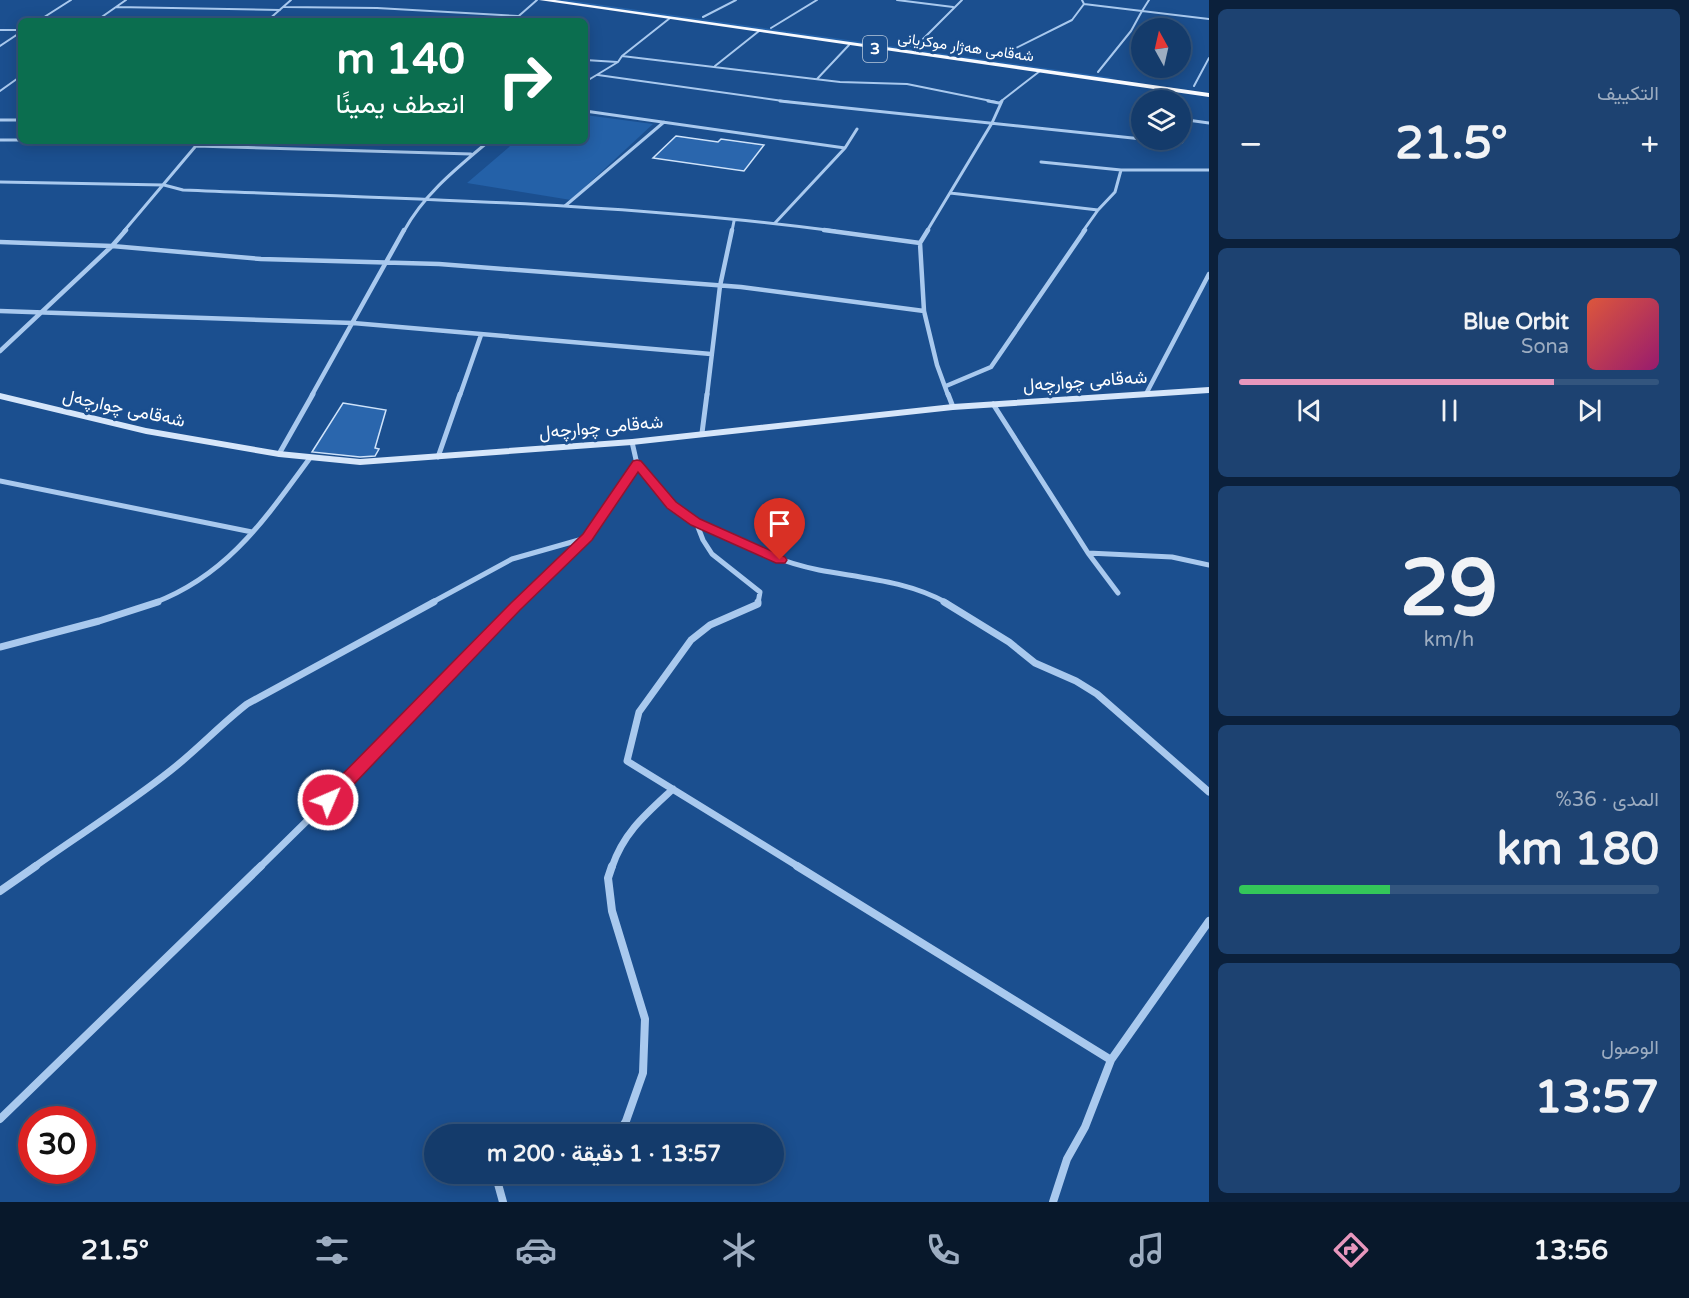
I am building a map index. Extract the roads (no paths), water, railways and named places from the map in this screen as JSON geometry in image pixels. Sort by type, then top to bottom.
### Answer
[{"type":"highway","name":"شەقامی ھەژار موکریانی","points":[[542,0],[849,45],[1040,71],[1114,78],[1209,95]]},
{"type":"highway","name":"شەقامی ھەژار موکریانی","points":[[586,0],[771,28],[998,57],[1098,72],[1114,78]]},
{"type":"highway","name":"شەقامی ھەژار موکریانی","points":[[1153,84],[1209,89]]},
{"type":"main road","name":"شەقامی چوارچەل","points":[[0,396],[146,431],[279,454],[360,462],[632,442],[953,406],[1209,390]]},
{"type":"street","points":[[43,18],[71,0]]},
{"type":"street","points":[[100,18],[126,0]]},
{"type":"street","points":[[270,18],[291,0]]},
{"type":"street","points":[[116,7],[377,8],[518,16],[537,0]]},
{"type":"street","points":[[703,17],[736,0]]},
{"type":"street","points":[[771,28],[817,0]]},
{"type":"street","points":[[897,0],[953,7]]},
{"type":"street","points":[[910,46],[919,43],[962,0]]},
{"type":"street","points":[[1098,72],[1131,31],[1149,0]]},
{"type":"street","points":[[998,57],[1072,20],[1083,2],[1209,19]]},
{"type":"street","points":[[588,80],[618,62],[622,56],[670,18]]},
{"type":"street","points":[[0,30],[18,31]]},
{"type":"street","points":[[715,66],[759,31]]},
{"type":"street","points":[[0,46],[18,33]]},
{"type":"street","points":[[817,79],[849,45]]},
{"type":"street","points":[[622,56],[859,84],[907,84],[999,103]]},
{"type":"street","points":[[1194,86],[1209,57]]},
{"type":"street","points":[[588,60],[618,62]]},
{"type":"street","points":[[953,406],[937,365],[924,311],[920,243],[990,125],[999,103],[1040,71]]},
{"type":"street","points":[[598,75],[816,106],[1131,138]]},
{"type":"street","points":[[0,89],[18,78]]},
{"type":"street","points":[[10,84],[18,84]]},
{"type":"street","points":[[588,111],[845,148]]},
{"type":"street","points":[[0,120],[18,120]]},
{"type":"street","points":[[1191,121],[1209,123]]},
{"type":"street","points":[[565,206],[664,122]]},
{"type":"street","points":[[775,223],[845,148],[857,129]]},
{"type":"street","points":[[0,140],[18,140]]},
{"type":"street","points":[[279,454],[386,263],[423,202],[485,144]]},
{"type":"street","points":[[0,351],[112,246],[196,146],[472,154]]},
{"type":"street","points":[[1041,162],[1121,170],[1209,170]]},
{"type":"street","points":[[946,386],[991,367],[1098,210],[1114,192],[1121,170]]},
{"type":"street","points":[[0,182],[164,185],[183,190],[423,202],[565,206],[775,223],[920,243]]},
{"type":"street","points":[[950,193],[1098,210]]},
{"type":"street","points":[[702,433],[720,286],[734,221]]},
{"type":"street","points":[[0,242],[112,246],[261,259],[439,264],[720,286],[924,311]]},
{"type":"street","points":[[1146,394],[1209,274]]},
{"type":"street","points":[[0,311],[353,323],[711,354]]},
{"type":"street","points":[[438,457],[481,335]]},
{"type":"street","points":[[993,404],[1088,553],[1118,593]]},
{"type":"street","points":[[632,442],[637,464],[671,505],[696,522],[780,560],[815,569],[903,585],[929,593],[1009,642],[1035,663],[1076,681],[1097,694],[1209,792]]},
{"type":"street","points":[[0,647],[146,606],[180,592],[216,569],[266,518],[310,458]]},
{"type":"street","points":[[0,1119],[136,989],[367,761],[515,607],[587,537],[637,464]]},
{"type":"street","points":[[0,481],[252,532]]},
{"type":"street","points":[[696,522],[703,544],[722,563],[754,584],[760,592],[758,604],[710,625],[691,640],[639,712],[627,761],[1112,1060]]},
{"type":"street","points":[[0,891],[169,772],[199,747],[220,725],[247,704],[512,560],[587,537]]},
{"type":"street","points":[[1088,553],[1172,556],[1209,565]]},
{"type":"street","points":[[624,1124],[643,1073],[645,1019],[612,911],[608,878],[617,852],[634,825],[673,789]]},
{"type":"street","points":[[1053,1202],[1067,1159],[1085,1127],[1112,1060],[1209,921]]},
{"type":"street","points":[[498,1184],[503,1202]]}]
